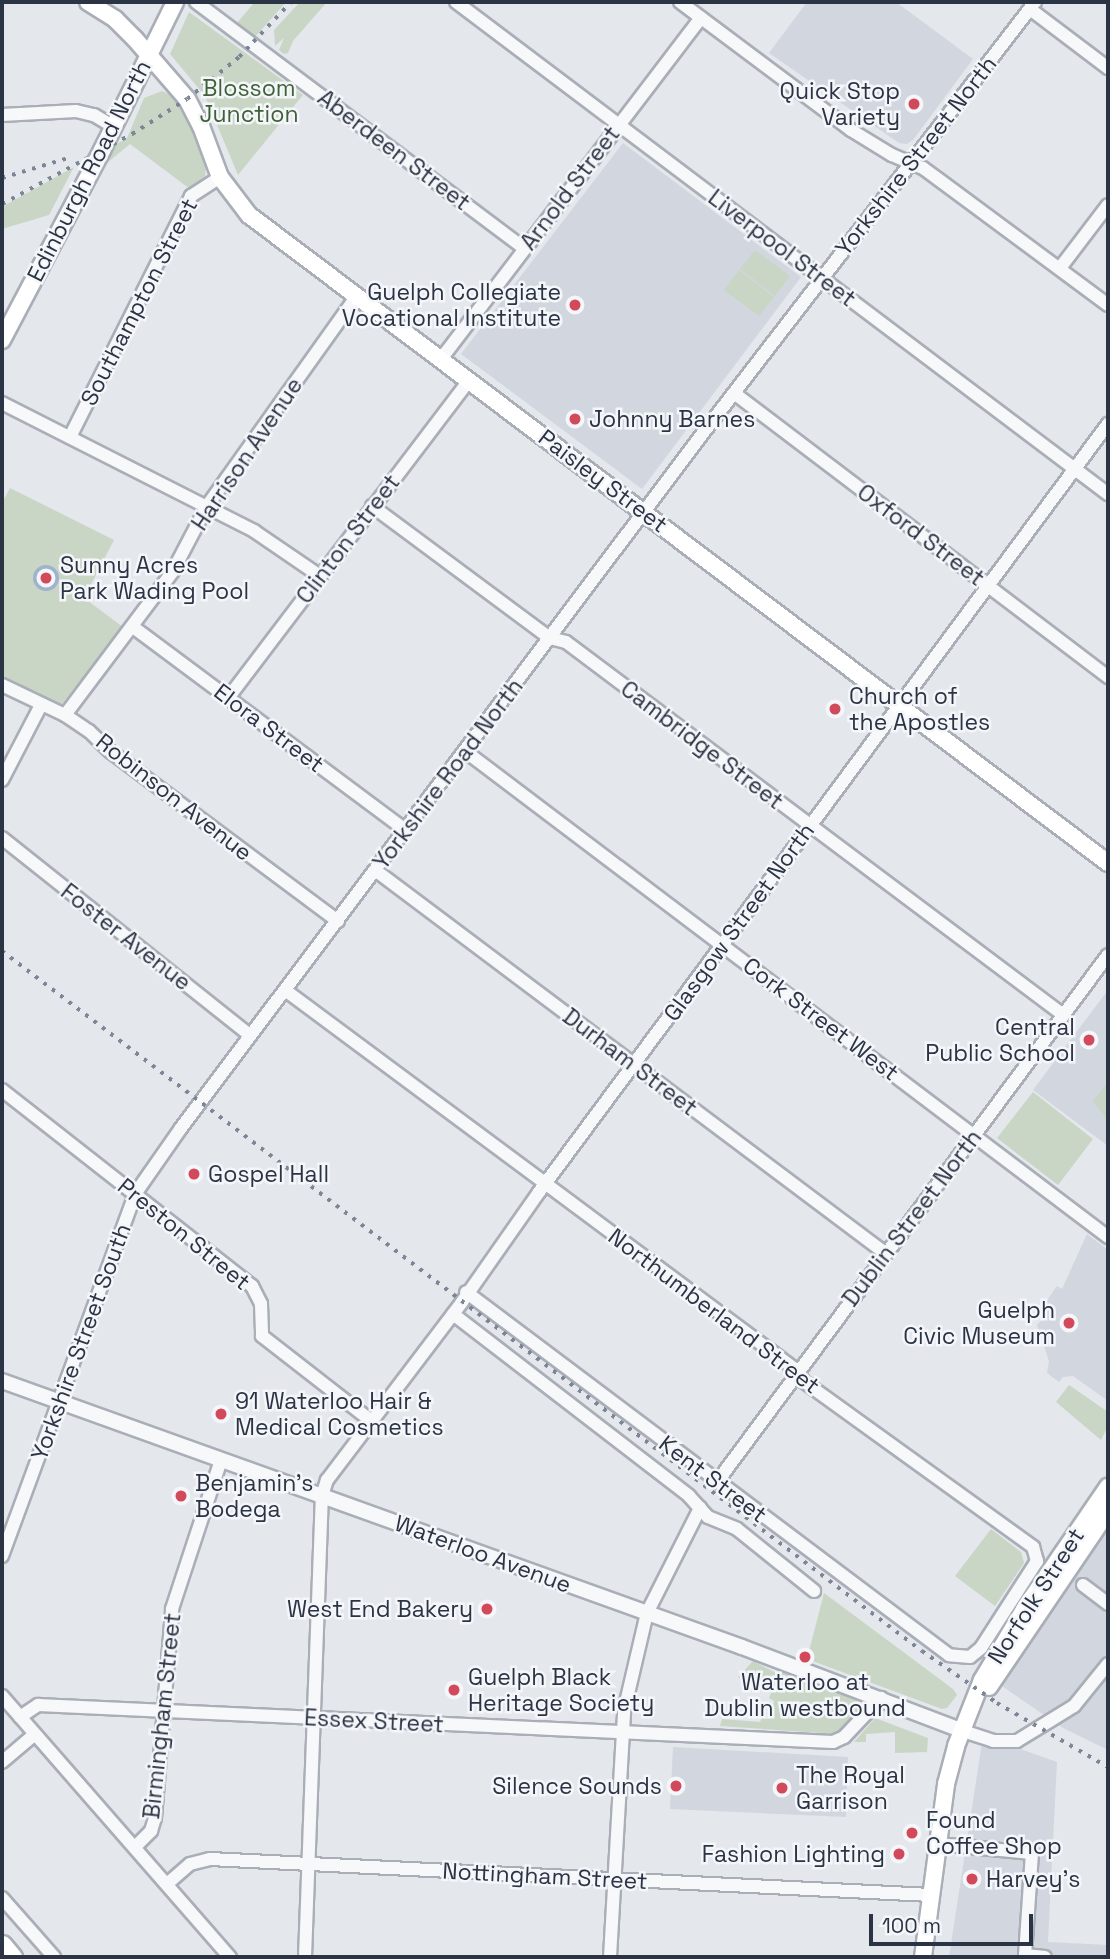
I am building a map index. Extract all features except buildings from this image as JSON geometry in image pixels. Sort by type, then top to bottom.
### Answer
[{"type":"main road","name":"Paisley Street","points":[[88,2],[115,19],[192,107],[220,177],[248,215],[1108,863]]},
{"type":"main road","name":"Edinburgh Road North","points":[[2,340],[7,319],[114,127],[175,2]]},
{"type":"main road","name":"Norfolk Street","points":[[923,1957],[946,1784],[982,1680],[1025,1608],[1108,1488]]},
{"type":"main road","name":"Norfolk Street","points":[[971,1708],[994,1681],[1108,1511]]},
{"type":"main road","points":[[2,1945],[12,1957]]},
{"type":"street","name":"Aberdeen Street","points":[[196,2],[524,248]]},
{"type":"street","name":"Liverpool Street","points":[[456,2],[1108,494]]},
{"type":"street","points":[[680,2],[851,130],[923,168],[1108,305]]},
{"type":"street","points":[[1033,5],[1108,68]]},
{"type":"street","name":"Yorkshire Street North","points":[[644,512],[1033,5]]},
{"type":"street","name":"Arnold Street","points":[[441,359],[701,18]]},
{"type":"street","points":[[2,115],[76,110],[94,115],[114,127]]},
{"type":"street","name":"Southampton Street","points":[[70,437],[191,196],[220,177]]},
{"type":"street","points":[[1060,268],[1108,205]]},
{"type":"street","name":"Harrison Avenue","points":[[65,715],[173,571],[207,506],[357,296]]},
{"type":"street","name":"Clinton Street","points":[[228,698],[469,380]]},
{"type":"street","name":"Oxford Street","points":[[734,393],[1108,677]]},
{"type":"street","points":[[2,403],[257,533],[320,576]]},
{"type":"street","name":"Glasgow Street North","points":[[322,1496],[327,1480],[370,1420],[453,1314],[545,1184],[1108,424]]},
{"type":"street","name":"Cambridge Street","points":[[372,506],[550,638],[566,642],[1062,1014]]},
{"type":"street","name":"Yorkshire Road North","points":[[250,1035],[644,512]]},
{"type":"street","name":"Elora Street","points":[[133,627],[405,830]]},
{"type":"street","name":"Robinson Avenue","points":[[2,685],[65,715],[338,921]]},
{"type":"street","points":[[2,780],[41,705]]},
{"type":"street","name":"Cork Street West","points":[[465,751],[1108,1237]]},
{"type":"street","name":"Foster Avenue","points":[[2,838],[250,1035]]},
{"type":"street","name":"Durham Street","points":[[375,870],[885,1254]]},
{"type":"street","name":"Dublin Street North","points":[[717,1482],[1108,955]]},
{"type":"street","name":"Northumberland Street","points":[[285,990],[799,1372],[803,1381],[1033,1547],[1037,1561],[990,1636],[975,1654],[965,1658]]},
{"type":"street","name":"Yorkshire Street South","points":[[3,1548],[135,1194],[250,1035]]},
{"type":"street","name":"Preston Street","points":[[2,1090],[252,1286],[261,1304],[259,1328],[267,1342],[370,1420]]},
{"type":"street","name":"Kent Street","points":[[466,1292],[949,1655],[965,1658]]},
{"type":"street","name":"Kent Street","points":[[453,1314],[708,1517],[737,1529],[814,1591]]},
{"type":"street","name":"Waterloo Avenue","points":[[2,1381],[881,1698],[963,1731]]},
{"type":"street","name":"Birmingham Street","points":[[135,1847],[151,1831],[155,1818],[172,1609],[221,1460]]},
{"type":"street","points":[[305,1957],[322,1496]]},
{"type":"street","points":[[610,1957],[621,1732],[647,1613],[700,1508]]},
{"type":"street","points":[[1083,1585],[1108,1604]]},
{"type":"street","points":[[963,1731],[993,1741],[1017,1741],[1074,1706],[1108,1664]]},
{"type":"street","points":[[2,1696],[230,1957]]},
{"type":"street","name":"Essex Street","points":[[20,1717],[38,1705],[832,1742],[844,1737],[881,1698]]},
{"type":"street","points":[[2,1762],[35,1734]]},
{"type":"street","points":[[938,1844],[1032,1853],[1025,1956],[1045,1957]]},
{"type":"street","name":"Nottingham Street","points":[[167,1884],[185,1867],[203,1860],[931,1895]]},
{"type":"street","points":[[2,1898],[54,1957]]},
{"type":"shaded area","points":[[807,2],[896,2],[973,59],[913,140],[907,144],[899,143],[769,53]]},
{"type":"shaded area","points":[[623,143],[801,277],[642,489],[461,354]]},
{"type":"shaded area","name":"Central Public School","points":[[1108,990],[1108,1146],[1033,1090]]},
{"type":"shaded area","points":[[1087,1234],[1108,1250],[1108,1401],[1073,1376],[1063,1377],[1059,1382],[1047,1373],[1049,1361],[1037,1325],[1047,1313],[1041,1309],[1057,1286],[1062,1289]]},
{"type":"shaded area","points":[[1108,1530],[1108,1750],[1063,1728],[999,1684]]},
{"type":"shaded area","points":[[983,1736],[1057,1762],[1048,1942],[1108,1945],[1108,1957],[949,1957]]},
{"type":"shaded area","points":[[673,1747],[848,1757],[846,1817],[670,1809]]},
{"type":"green space","points":[[286,2],[254,38],[237,23],[253,4]]},
{"type":"green space","points":[[300,2],[327,2],[293,41],[288,53],[284,54],[279,50],[284,38],[275,46],[274,30]]},
{"type":"green space","name":"Blossom Junction","points":[[189,12],[303,95],[238,175],[205,96],[170,54]]},
{"type":"green space","points":[[162,91],[171,95],[184,110],[194,129],[206,167],[205,176],[190,189],[130,144],[102,167],[115,145],[127,138],[144,98]]},
{"type":"green space","points":[[74,167],[49,215],[2,229],[2,207]]},
{"type":"green space","points":[[755,250],[790,276],[775,296],[740,269]]},
{"type":"green space","points":[[739,270],[774,297],[759,316],[724,290]]},
{"type":"green space","points":[[10,488],[114,540],[84,598],[123,627],[61,705],[54,705],[2,679],[2,503]]},
{"type":"green space","points":[[1108,1082],[1108,1121],[1093,1101]]},
{"type":"green space","points":[[1033,1092],[1093,1139],[1058,1185],[997,1138]]},
{"type":"green space","points":[[1069,1385],[1108,1412],[1108,1426],[1101,1440],[1056,1402]]},
{"type":"green space","points":[[991,1529],[1021,1552],[1024,1563],[995,1606],[955,1576]]},
{"type":"green space","points":[[824,1593],[953,1689],[957,1695],[947,1708],[942,1709],[807,1659]]},
{"type":"green space","points":[[753,1661],[780,1675],[782,1671],[857,1699],[859,1708],[844,1730],[836,1734],[720,1726],[722,1719],[760,1722],[762,1717],[767,1719],[773,1712],[774,1701],[769,1698],[774,1686],[745,1682],[738,1677]]},
{"type":"green space","points":[[875,1718],[928,1738],[927,1752],[895,1753],[895,1732],[866,1734],[866,1742],[854,1742]]},
{"type":"water","name":"Sunny Acres Park Wading Pool","points":[[46,565],[55,569],[59,578],[55,587],[46,591],[37,587],[33,578],[37,569]]},
{"type":"railway","points":[[2,204],[132,134],[187,99],[239,57],[291,2]]},
{"type":"railway","points":[[2,178],[71,157]]},
{"type":"railway","points":[[2,951],[922,1651],[997,1703],[1108,1767]]},
{"type":"place","name":"Quick Stop Variety","points":[[914,104]]},
{"type":"place","name":"Guelph Collegiate Vocational Institute","points":[[575,305]]},
{"type":"place","name":"Johnny Barnes","points":[[575,419]]},
{"type":"place","name":"Sunny Acres Park Wading Pool","points":[[46,578]]},
{"type":"place","name":"Church of the Apostles","points":[[835,709]]},
{"type":"place","name":"Central Public School","points":[[1089,1040]]},
{"type":"place","name":"Gospel Hall","points":[[194,1174]]},
{"type":"place","name":"Guelph Civic Museum","points":[[1069,1323]]},
{"type":"place","name":"91 Waterloo Hair & Medical Cosmetics","points":[[221,1414]]},
{"type":"place","name":"Benjamin's Bodega","points":[[181,1496]]},
{"type":"place","name":"West End Bakery","points":[[487,1609]]},
{"type":"place","name":"Waterloo at Dublin westbound","points":[[805,1657]]},
{"type":"place","name":"Guelph Black Heritage Society","points":[[454,1690]]},
{"type":"place","name":"Silence Sounds","points":[[676,1786]]},
{"type":"place","name":"The Royal Garrison","points":[[782,1788]]},
{"type":"place","name":"Found Coffee Shop","points":[[912,1833]]},
{"type":"place","name":"Fashion Lighting","points":[[899,1854]]},
{"type":"place","name":"Harvey's","points":[[972,1879]]}]
